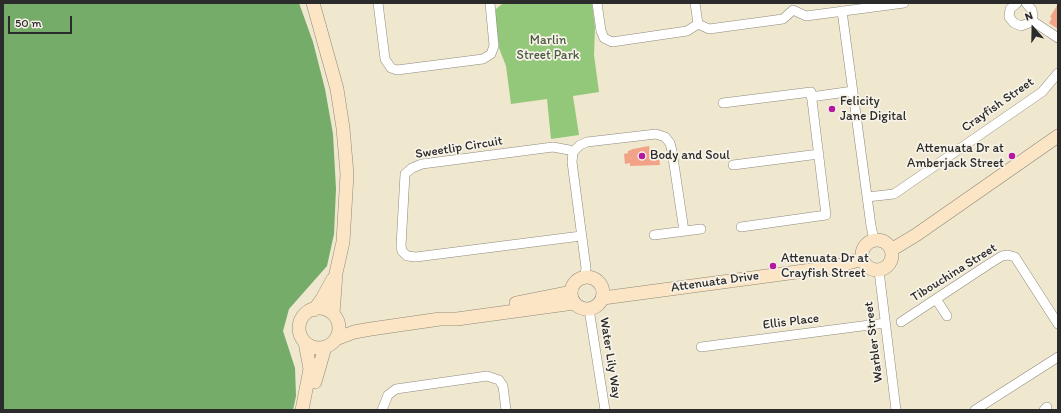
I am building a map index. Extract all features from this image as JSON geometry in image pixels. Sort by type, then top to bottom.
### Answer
[{"type":"street","points":[[313,3],[337,89],[343,128],[347,174],[343,242],[336,273],[335,318],[338,333],[336,339]]},
{"type":"street","points":[[378,3],[385,59],[391,68],[397,70],[483,59],[491,54],[494,46],[490,3]]},
{"type":"street","points":[[597,3],[601,31],[604,38],[612,42],[687,31],[698,24]]},
{"type":"street","points":[[695,3],[698,24]]},
{"type":"street","points":[[698,24],[709,29],[783,18],[793,6],[806,16],[904,3]]},
{"type":"street","points":[[1010,5],[1009,13],[1011,20],[1017,25],[1025,25],[1031,20],[1033,13],[1027,3]]},
{"type":"street","points":[[842,11],[874,240]]},
{"type":"street","points":[[1031,20],[1058,38]]},
{"type":"street","name":"Crayfish Street","points":[[867,197],[894,194],[1042,92],[1058,74]]},
{"type":"street","points":[[811,97],[853,91]]},
{"type":"street","points":[[722,104],[811,92],[826,215],[741,227]]},
{"type":"street","points":[[585,276],[572,162],[573,152],[580,145],[588,142],[656,134],[665,137],[670,143],[672,151],[684,231]]},
{"type":"street","points":[[891,250],[916,235],[1058,136]]},
{"type":"street","name":"Sweetlip Circuit","points":[[573,152],[561,147],[553,147],[422,164],[412,168],[405,174],[401,246],[402,251],[407,256],[416,257],[581,236]]},
{"type":"street","points":[[733,166],[819,154]]},
{"type":"street","points":[[654,235],[701,229]]},
{"type":"street","points":[[874,240],[884,241],[891,250],[891,262],[880,271],[866,267],[862,259],[863,249],[874,240]]},
{"type":"street","name":"Tibouchina Street","points":[[901,322],[1002,256],[1008,255],[1015,257],[1058,324]]},
{"type":"street","name":"Attenuata Drive","points":[[603,293],[662,289],[834,267],[862,259]]},
{"type":"street","name":"Warbler Street","points":[[880,271],[896,410]]},
{"type":"street","points":[[314,310],[322,299],[336,273]]},
{"type":"street","points":[[585,276],[597,279],[603,293],[600,303],[589,309],[584,309],[573,297],[575,282],[585,276]]},
{"type":"street","points":[[371,329],[335,318],[324,309],[308,312],[300,322],[300,334],[306,342],[316,348],[325,347],[336,339],[354,332],[440,319],[457,319],[573,297]]},
{"type":"street","points":[[936,299],[947,316]]},
{"type":"street","name":"Water Lily Way","points":[[589,309],[605,410]]},
{"type":"street","name":"Ellis Place","points":[[701,347],[885,323]]},
{"type":"street","points":[[302,410],[310,369],[306,342]]},
{"type":"street","points":[[310,410],[325,347]]},
{"type":"street","points":[[975,410],[1058,357]]},
{"type":"street","points":[[382,410],[388,395],[396,389],[487,376],[500,380],[503,386],[506,410]]},
{"type":"green space","points":[[3,3],[299,3],[313,42],[325,89],[333,134],[336,189],[334,234],[327,266],[289,309],[283,331],[295,368],[296,396],[293,410],[3,410]]},
{"type":"green space","name":"Marlin Street Park","points":[[592,3],[595,27],[594,55],[599,92],[573,96],[579,135],[551,139],[547,99],[511,104],[506,66],[499,48],[495,15],[496,9],[502,4]]},
{"type":"building","points":[[1058,4],[1058,29],[1049,23],[1052,18],[1050,17]]},
{"type":"building","name":"Body and Soul","points":[[649,146],[650,151],[658,150],[660,165],[630,166],[630,163],[625,164],[624,154],[628,153],[628,151]]},
{"type":"place","name":"Felicity Jane Digital","points":[[832,109]]},
{"type":"place","name":"Body and Soul","points":[[642,156]]},
{"type":"place","name":"Attenuata Dr at Amberjack Street","points":[[1012,156]]},
{"type":"place","name":"Attenuata Dr at Crayfish Street","points":[[773,266]]}]
